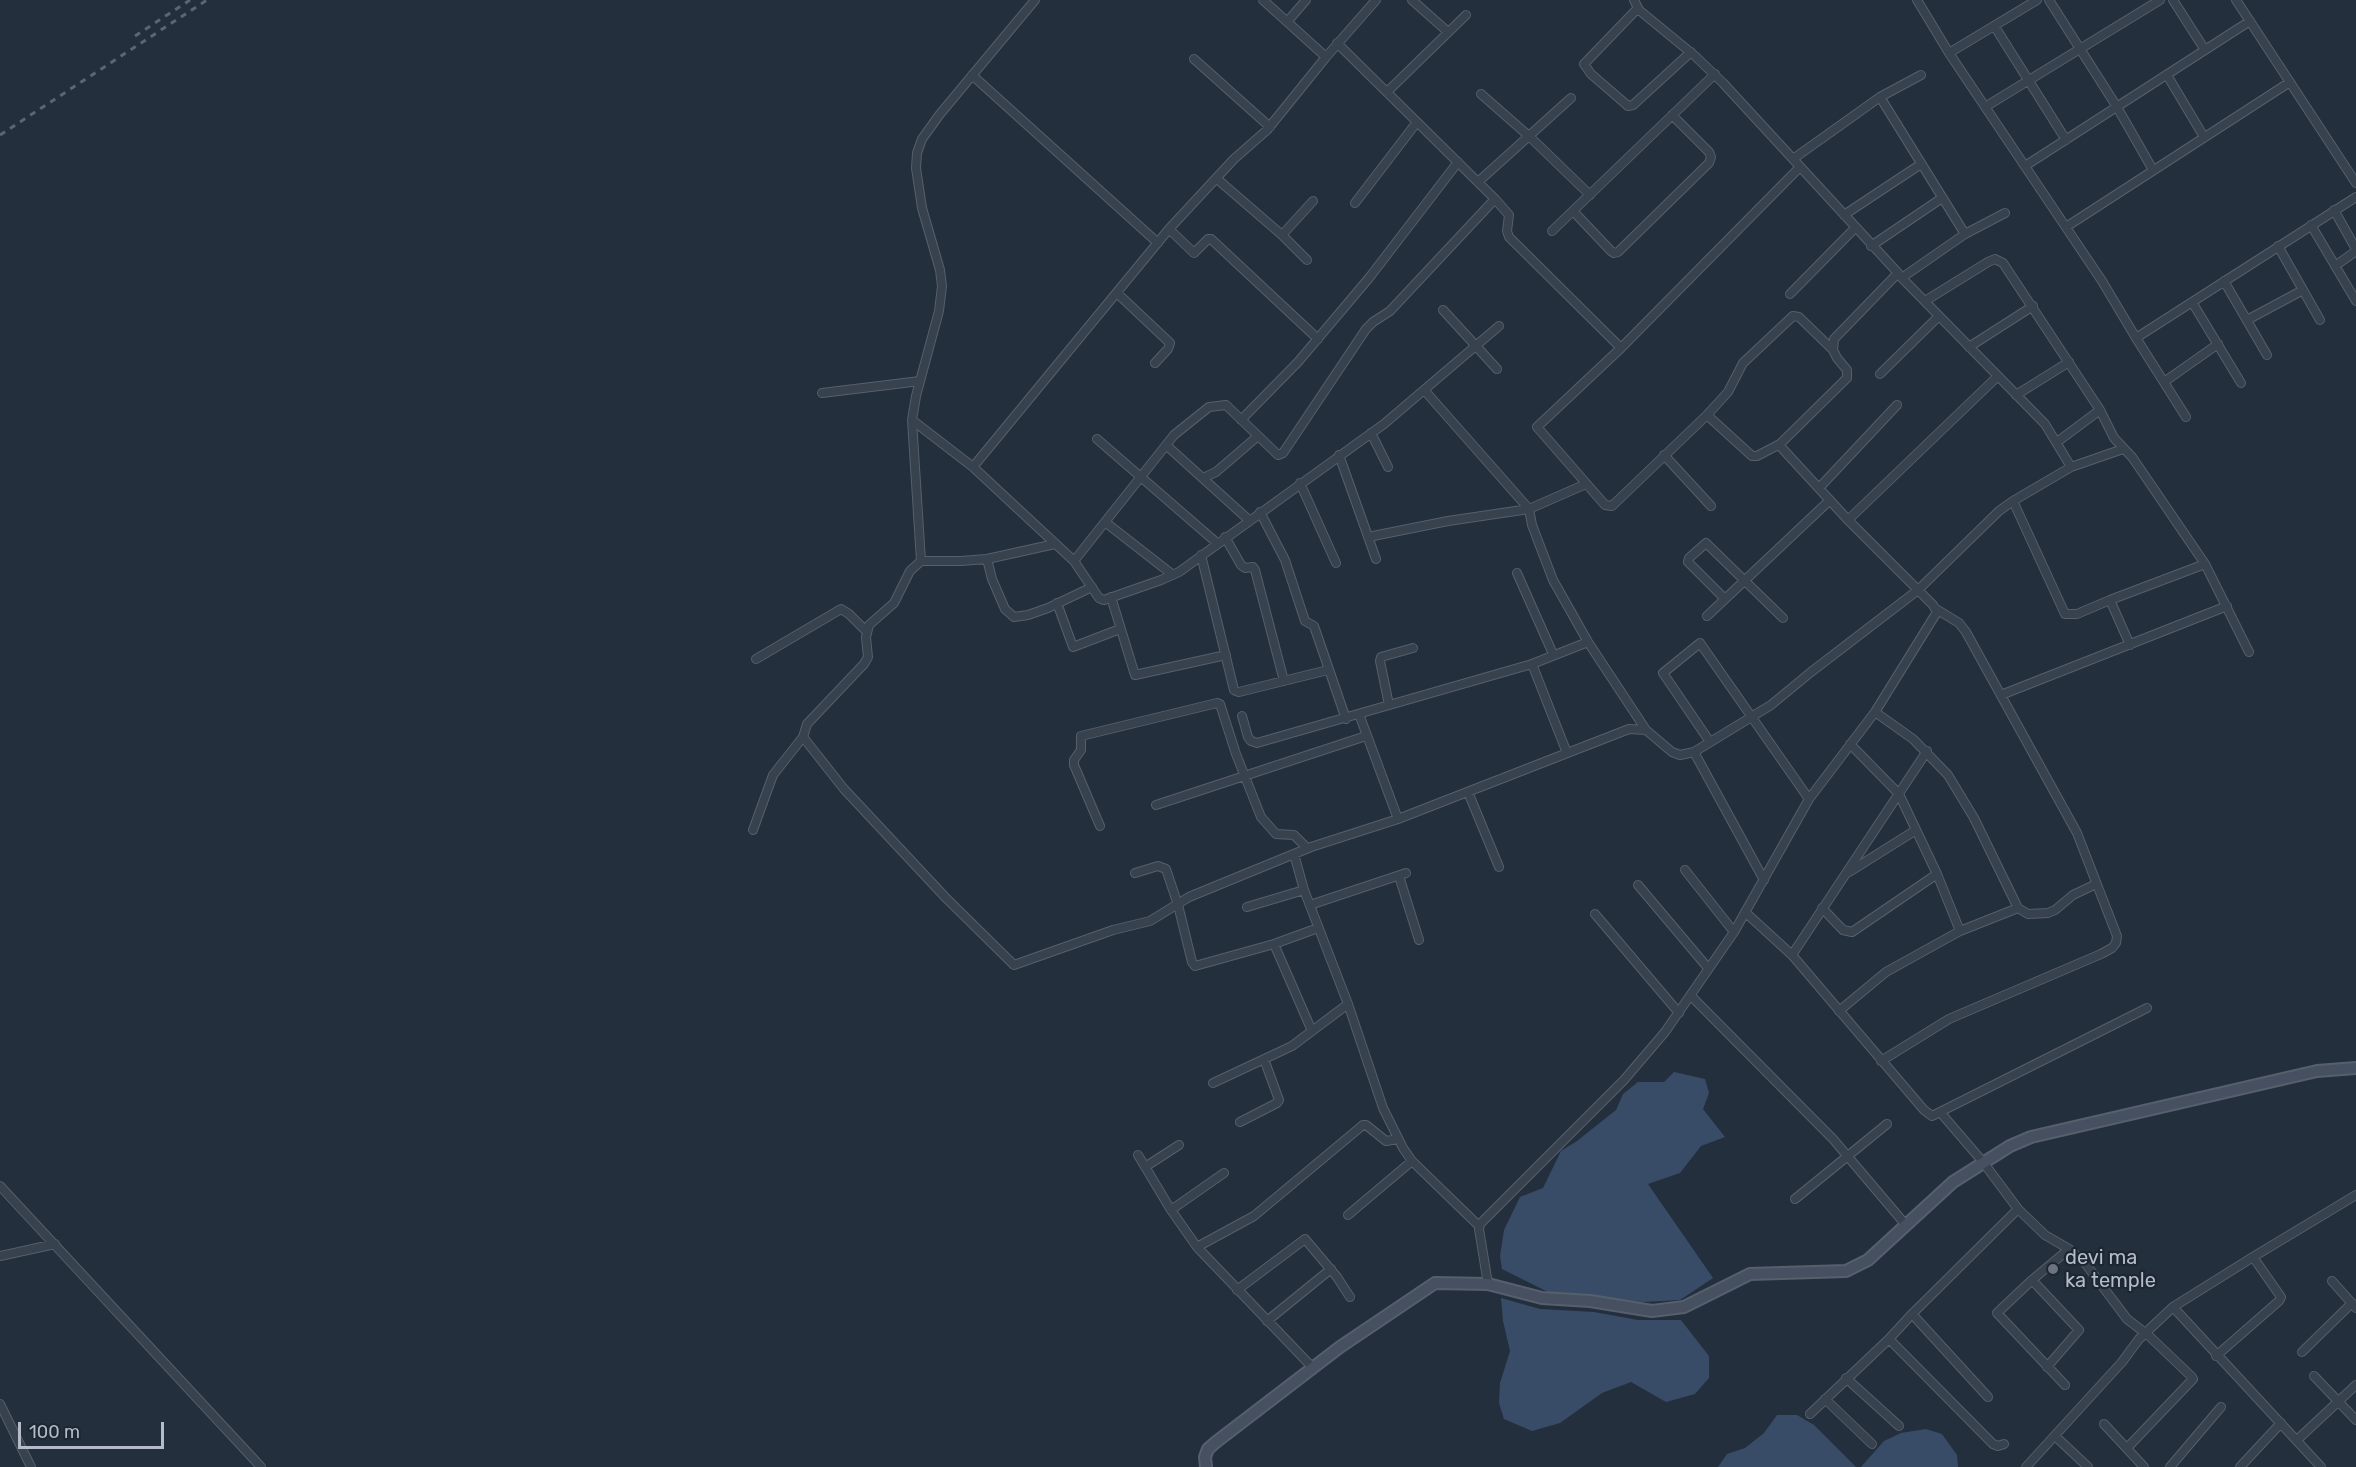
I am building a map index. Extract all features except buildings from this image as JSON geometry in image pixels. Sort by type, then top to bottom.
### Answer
[{"type":"street","points":[[921,561],[912,420],[939,310],[942,286],[940,270],[922,208],[916,168],[918,153],[922,139],[934,123],[1035,0]]},
{"type":"street","points":[[1263,0],[1326,57]]},
{"type":"street","points":[[1287,21],[1306,0]]},
{"type":"street","points":[[973,467],[1169,229],[1216,177],[1270,127],[1337,43],[1376,0]]},
{"type":"street","points":[[1412,0],[1448,32]]},
{"type":"street","points":[[1917,0],[1949,53],[2102,281],[2186,417]]},
{"type":"street","points":[[1949,53],[2037,0]]},
{"type":"street","points":[[2049,0],[2117,107],[2153,170]]},
{"type":"street","points":[[1985,107],[2160,0]]},
{"type":"street","points":[[2173,0],[2205,50]]},
{"type":"street","points":[[2236,0],[2356,183]]},
{"type":"street","points":[[1691,52],[1633,105],[1628,106],[1591,74],[1584,64],[1636,4],[1691,52],[1715,74],[1871,246],[2045,424],[2071,467]]},
{"type":"street","points":[[1387,92],[1466,15]]},
{"type":"street","points":[[2025,166],[2250,21]]},
{"type":"street","points":[[1995,27],[2066,140]]},
{"type":"street","points":[[1337,43],[1495,199],[1509,215],[1507,231],[1509,237],[1622,348]]},
{"type":"street","points":[[1194,58],[1270,127]]},
{"type":"street","points":[[1551,231],[1715,74]]},
{"type":"street","points":[[972,75],[1158,243]]},
{"type":"street","points":[[1793,159],[1880,97],[1921,75]]},
{"type":"street","points":[[2167,75],[2204,137]]},
{"type":"street","points":[[2066,227],[2290,82]]},
{"type":"street","points":[[1481,94],[1530,136],[1590,195]]},
{"type":"street","points":[[1880,97],[1965,234]]},
{"type":"street","points":[[1478,182],[1571,98]]},
{"type":"street","points":[[1573,211],[1611,251],[1618,252],[1709,163],[1711,157],[1709,152],[1672,115]]},
{"type":"street","points":[[1354,203],[1417,122]]},
{"type":"street","points":[[1241,420],[1318,339],[1369,278],[1458,162]]},
{"type":"street","points":[[1844,215],[1921,164]]},
{"type":"street","points":[[1707,415],[1752,456],[1757,456],[1780,444],[1848,378],[1847,370],[1833,350],[1799,317],[1793,316],[1743,363],[1728,392],[1707,415],[1612,506],[1605,505],[1537,427],[1622,348],[1800,167]]},
{"type":"street","points":[[1216,177],[1307,260]]},
{"type":"street","points":[[2136,338],[2356,197]]},
{"type":"street","points":[[1871,246],[1942,198]]},
{"type":"street","points":[[1074,561],[1166,445],[1188,422],[1209,407],[1226,405],[1278,455],[1283,453],[1366,329],[1390,311],[1495,199]]},
{"type":"street","points":[[1282,235],[1313,201]]},
{"type":"street","points":[[2334,210],[2356,250],[2335,266]]},
{"type":"street","points":[[1833,350],[1836,336],[1900,275],[1965,234],[2005,213]]},
{"type":"street","points":[[2311,225],[2356,301]]},
{"type":"street","points":[[1790,294],[1855,228]]},
{"type":"street","points":[[1169,229],[1193,253],[1208,239],[1211,239],[1318,339]]},
{"type":"street","points":[[2278,246],[2320,320]]},
{"type":"street","points":[[1925,302],[1995,259],[2003,263],[2100,410],[2114,438],[2132,457],[2205,564],[2249,652]]},
{"type":"street","points":[[2224,281],[2267,355]]},
{"type":"street","points":[[2247,320],[2303,290]]},
{"type":"street","points":[[1117,293],[1170,343],[1168,349],[1155,363]]},
{"type":"street","points":[[2192,302],[2241,383]]},
{"type":"street","points":[[1969,347],[2033,306]]},
{"type":"street","points":[[1443,310],[1497,369]]},
{"type":"street","points":[[1880,374],[1939,316]]},
{"type":"street","points":[[912,420],[973,467],[1074,561],[1101,599],[1173,575],[1371,433],[1425,391],[1499,327]]},
{"type":"street","points":[[2164,382],[2218,344]]},
{"type":"street","points":[[2016,395],[2069,362]]},
{"type":"street","points":[[1848,520],[1998,376]]},
{"type":"street","points":[[822,393],[920,381]]},
{"type":"street","points":[[1425,391],[1529,509],[1546,566],[1588,642],[1646,730],[1672,752],[1680,754],[1694,752],[1752,718],[1918,590],[1999,511],[2013,501],[2071,467],[2123,448]]},
{"type":"street","points":[[1819,488],[1897,405]]},
{"type":"street","points":[[2057,442],[2100,410]]},
{"type":"street","points":[[1371,433],[1388,467]]},
{"type":"street","points":[[1203,478],[1216,472],[1258,436]]},
{"type":"street","points":[[1097,439],[1217,543]]},
{"type":"street","points":[[1780,444],[1848,520],[1936,609],[1959,623],[2077,833],[2117,936],[2112,948],[1949,1019],[1881,1061]]},
{"type":"street","points":[[1166,445],[1250,521]]},
{"type":"street","points":[[1340,455],[1376,559]]},
{"type":"street","points":[[1664,455],[1711,506]]},
{"type":"street","points":[[1300,483],[1336,563]]},
{"type":"street","points":[[1368,537],[1448,521],[1529,509],[1586,484]]},
{"type":"street","points":[[1707,616],[1830,500]]},
{"type":"street","points":[[2013,501],[2065,614],[2077,614],[2205,564]]},
{"type":"street","points":[[1260,512],[1285,560],[1305,621],[1314,626],[1346,719]]},
{"type":"street","points":[[1104,522],[1173,575]]},
{"type":"street","points":[[1225,537],[1241,565],[1245,568],[1253,567],[1255,570],[1284,681]]},
{"type":"street","points":[[753,830],[773,775],[803,736],[807,724],[864,664],[868,657],[866,631],[869,625],[894,603],[910,571],[921,561],[961,561],[987,558],[1055,544]]},
{"type":"street","points":[[1725,599],[1688,562],[1704,544],[1709,544],[1783,618]]},
{"type":"street","points":[[1201,555],[1236,692],[1328,670]]},
{"type":"street","points":[[987,558],[992,579],[1005,609],[1014,617],[1028,615],[1092,587]]},
{"type":"street","points":[[1517,573],[1553,654]]},
{"type":"street","points":[[1111,597],[1134,673],[1137,675],[1226,655]]},
{"type":"street","points":[[2110,600],[2130,645]]},
{"type":"street","points":[[1057,603],[1073,647],[1120,629]]},
{"type":"street","points":[[2001,695],[2227,606]]},
{"type":"street","points":[[756,659],[841,609],[866,631]]},
{"type":"street","points":[[1479,1226],[1624,1080],[1679,1013],[1734,932],[1809,799],[1875,712],[1936,615],[1936,609]]},
{"type":"street","points":[[1242,716],[1248,737],[1254,743],[1346,719],[1532,664],[1588,642]]},
{"type":"street","points":[[1710,742],[1663,673],[1698,643],[1703,645],[1809,799]]},
{"type":"street","points":[[1389,705],[1381,657],[1413,648]]},
{"type":"street","points":[[1532,664],[1567,753]]},
{"type":"street","points":[[1100,826],[1073,762],[1082,750],[1081,736],[1217,703],[1220,704],[1244,774],[1266,825],[1276,834],[1294,835],[1307,848]]},
{"type":"street","points":[[1875,712],[1913,739],[1948,775],[1969,810],[2018,908],[2028,914],[2048,913],[2073,895],[2096,884]]},
{"type":"street","points":[[1359,714],[1398,819]]},
{"type":"street","points":[[803,736],[844,789],[946,898],[1012,964],[1113,930],[1150,921],[1189,897],[1307,848],[1398,819],[1629,729],[1646,730]]},
{"type":"street","points":[[1156,805],[1244,774],[1366,736]]},
{"type":"street","points":[[1850,744],[1899,794],[1937,874],[1960,931]]},
{"type":"street","points":[[1694,752],[1764,880]]},
{"type":"street","points":[[1792,955],[1927,752]]},
{"type":"street","points":[[1468,792],[1499,867]]},
{"type":"street","points":[[1845,874],[1916,830]]},
{"type":"street","points":[[1294,854],[1304,890],[1348,1004],[1383,1108],[1412,1161],[1479,1226],[1492,1285]]},
{"type":"street","points":[[1136,873],[1163,866],[1168,872],[1195,966],[1274,944],[1318,928]]},
{"type":"street","points":[[1685,870],[1734,932]]},
{"type":"street","points":[[1822,908],[1843,930],[1852,932],[1937,874]]},
{"type":"street","points":[[1310,905],[1402,875],[1419,940]]},
{"type":"street","points":[[1638,885],[1708,968]]},
{"type":"street","points":[[1246,907],[1304,890]]},
{"type":"street","points":[[1839,1011],[1886,972],[1960,931],[2018,908]]},
{"type":"street","points":[[1745,912],[1792,955],[1881,1061],[1932,1116],[2146,1008]]},
{"type":"street","points":[[1595,914],[1679,1013]]},
{"type":"street","points":[[1274,944],[1312,1031]]},
{"type":"street","points":[[1691,996],[1833,1139],[1905,1224]]},
{"type":"street","points":[[1213,1083],[1292,1046],[1348,1004]]},
{"type":"street","points":[[1240,1122],[1278,1102],[1264,1059]]},
{"type":"street","points":[[1206,1467],[1205,1457],[1208,1449],[1216,1442],[1313,1368],[1430,1285],[1447,1282],[1492,1285],[1542,1298],[1590,1301],[1652,1311],[1684,1307],[1750,1274],[1846,1271],[1868,1260],[1953,1182],[2010,1146],[2031,1137],[2317,1071],[2356,1068]]},
{"type":"street","points":[[1940,1112],[1983,1162],[2018,1209],[2046,1235],[2069,1249],[2085,1263],[2127,1319],[2193,1379],[2128,1447]]},
{"type":"street","points":[[1795,1198],[1887,1124]]},
{"type":"street","points":[[1197,1247],[1254,1216],[1363,1125],[1386,1141],[1398,1138]]},
{"type":"street","points":[[1145,1167],[1179,1145]]},
{"type":"street","points":[[1138,1155],[1171,1210],[1197,1247],[1313,1368]]},
{"type":"street","points":[[1348,1215],[1412,1161]]},
{"type":"street","points":[[1171,1210],[1224,1173]]},
{"type":"street","points":[[0,1186],[261,1467]]},
{"type":"street","points":[[2026,1467],[2122,1362],[2145,1333],[2173,1307],[2356,1195]]},
{"type":"street","points":[[1810,1414],[2018,1209]]},
{"type":"street","points":[[1237,1290],[1304,1239],[1331,1269],[1350,1297]]},
{"type":"street","points":[[0,1256],[55,1244]]},
{"type":"street","points":[[2065,1385],[1997,1313],[2069,1249]]},
{"type":"street","points":[[2216,1356],[2281,1297],[2253,1257]]},
{"type":"street","points":[[1267,1321],[1331,1269]]},
{"type":"street","points":[[2032,1280],[2079,1330],[2047,1367]]},
{"type":"street","points":[[2302,1352],[2354,1305],[2332,1281]]},
{"type":"street","points":[[2173,1307],[2321,1467]]},
{"type":"street","points":[[1912,1314],[1988,1397]]},
{"type":"street","points":[[1888,1339],[1993,1444],[1998,1446],[2004,1444]]},
{"type":"street","points":[[2314,1376],[2356,1420]]},
{"type":"street","points":[[1846,1378],[1899,1426]]},
{"type":"street","points":[[2297,1440],[2356,1386]]},
{"type":"street","points":[[1825,1399],[1872,1444]]},
{"type":"street","points":[[0,1404],[31,1467]]},
{"type":"street","points":[[2170,1467],[2221,1407]]},
{"type":"street","points":[[2240,1467],[2281,1423]]},
{"type":"street","points":[[2104,1424],[2128,1447],[2144,1467]]},
{"type":"street","points":[[2055,1436],[2088,1467]]},
{"type":"water","points":[[1674,1072],[1705,1079],[1709,1093],[1703,1109],[1725,1137],[1701,1146],[1680,1173],[1648,1184],[1713,1278],[1680,1300],[1643,1302],[1550,1293],[1502,1269],[1500,1256],[1504,1230],[1520,1197],[1543,1188],[1561,1151],[1616,1110],[1623,1094],[1638,1082],[1664,1082]]},
{"type":"water","points":[[1501,1298],[1540,1309],[1594,1312],[1638,1320],[1681,1320],[1709,1356],[1709,1378],[1695,1394],[1666,1402],[1631,1382],[1602,1393],[1560,1423],[1532,1431],[1504,1419],[1499,1403],[1500,1383],[1510,1351],[1503,1321]]},
{"type":"water","points":[[1777,1415],[1797,1415],[1814,1425],[1856,1467],[1718,1467],[1727,1454],[1745,1448],[1764,1433]]},
{"type":"water","points":[[1926,1429],[1942,1434],[1957,1455],[1958,1467],[1861,1467],[1884,1441],[1901,1433]]},
{"type":"railway","points":[[135,36],[190,0]]},
{"type":"railway","points":[[0,135],[207,0]]},
{"type":"place","name":"devi ma ka temple","points":[[2053,1269]]}]
